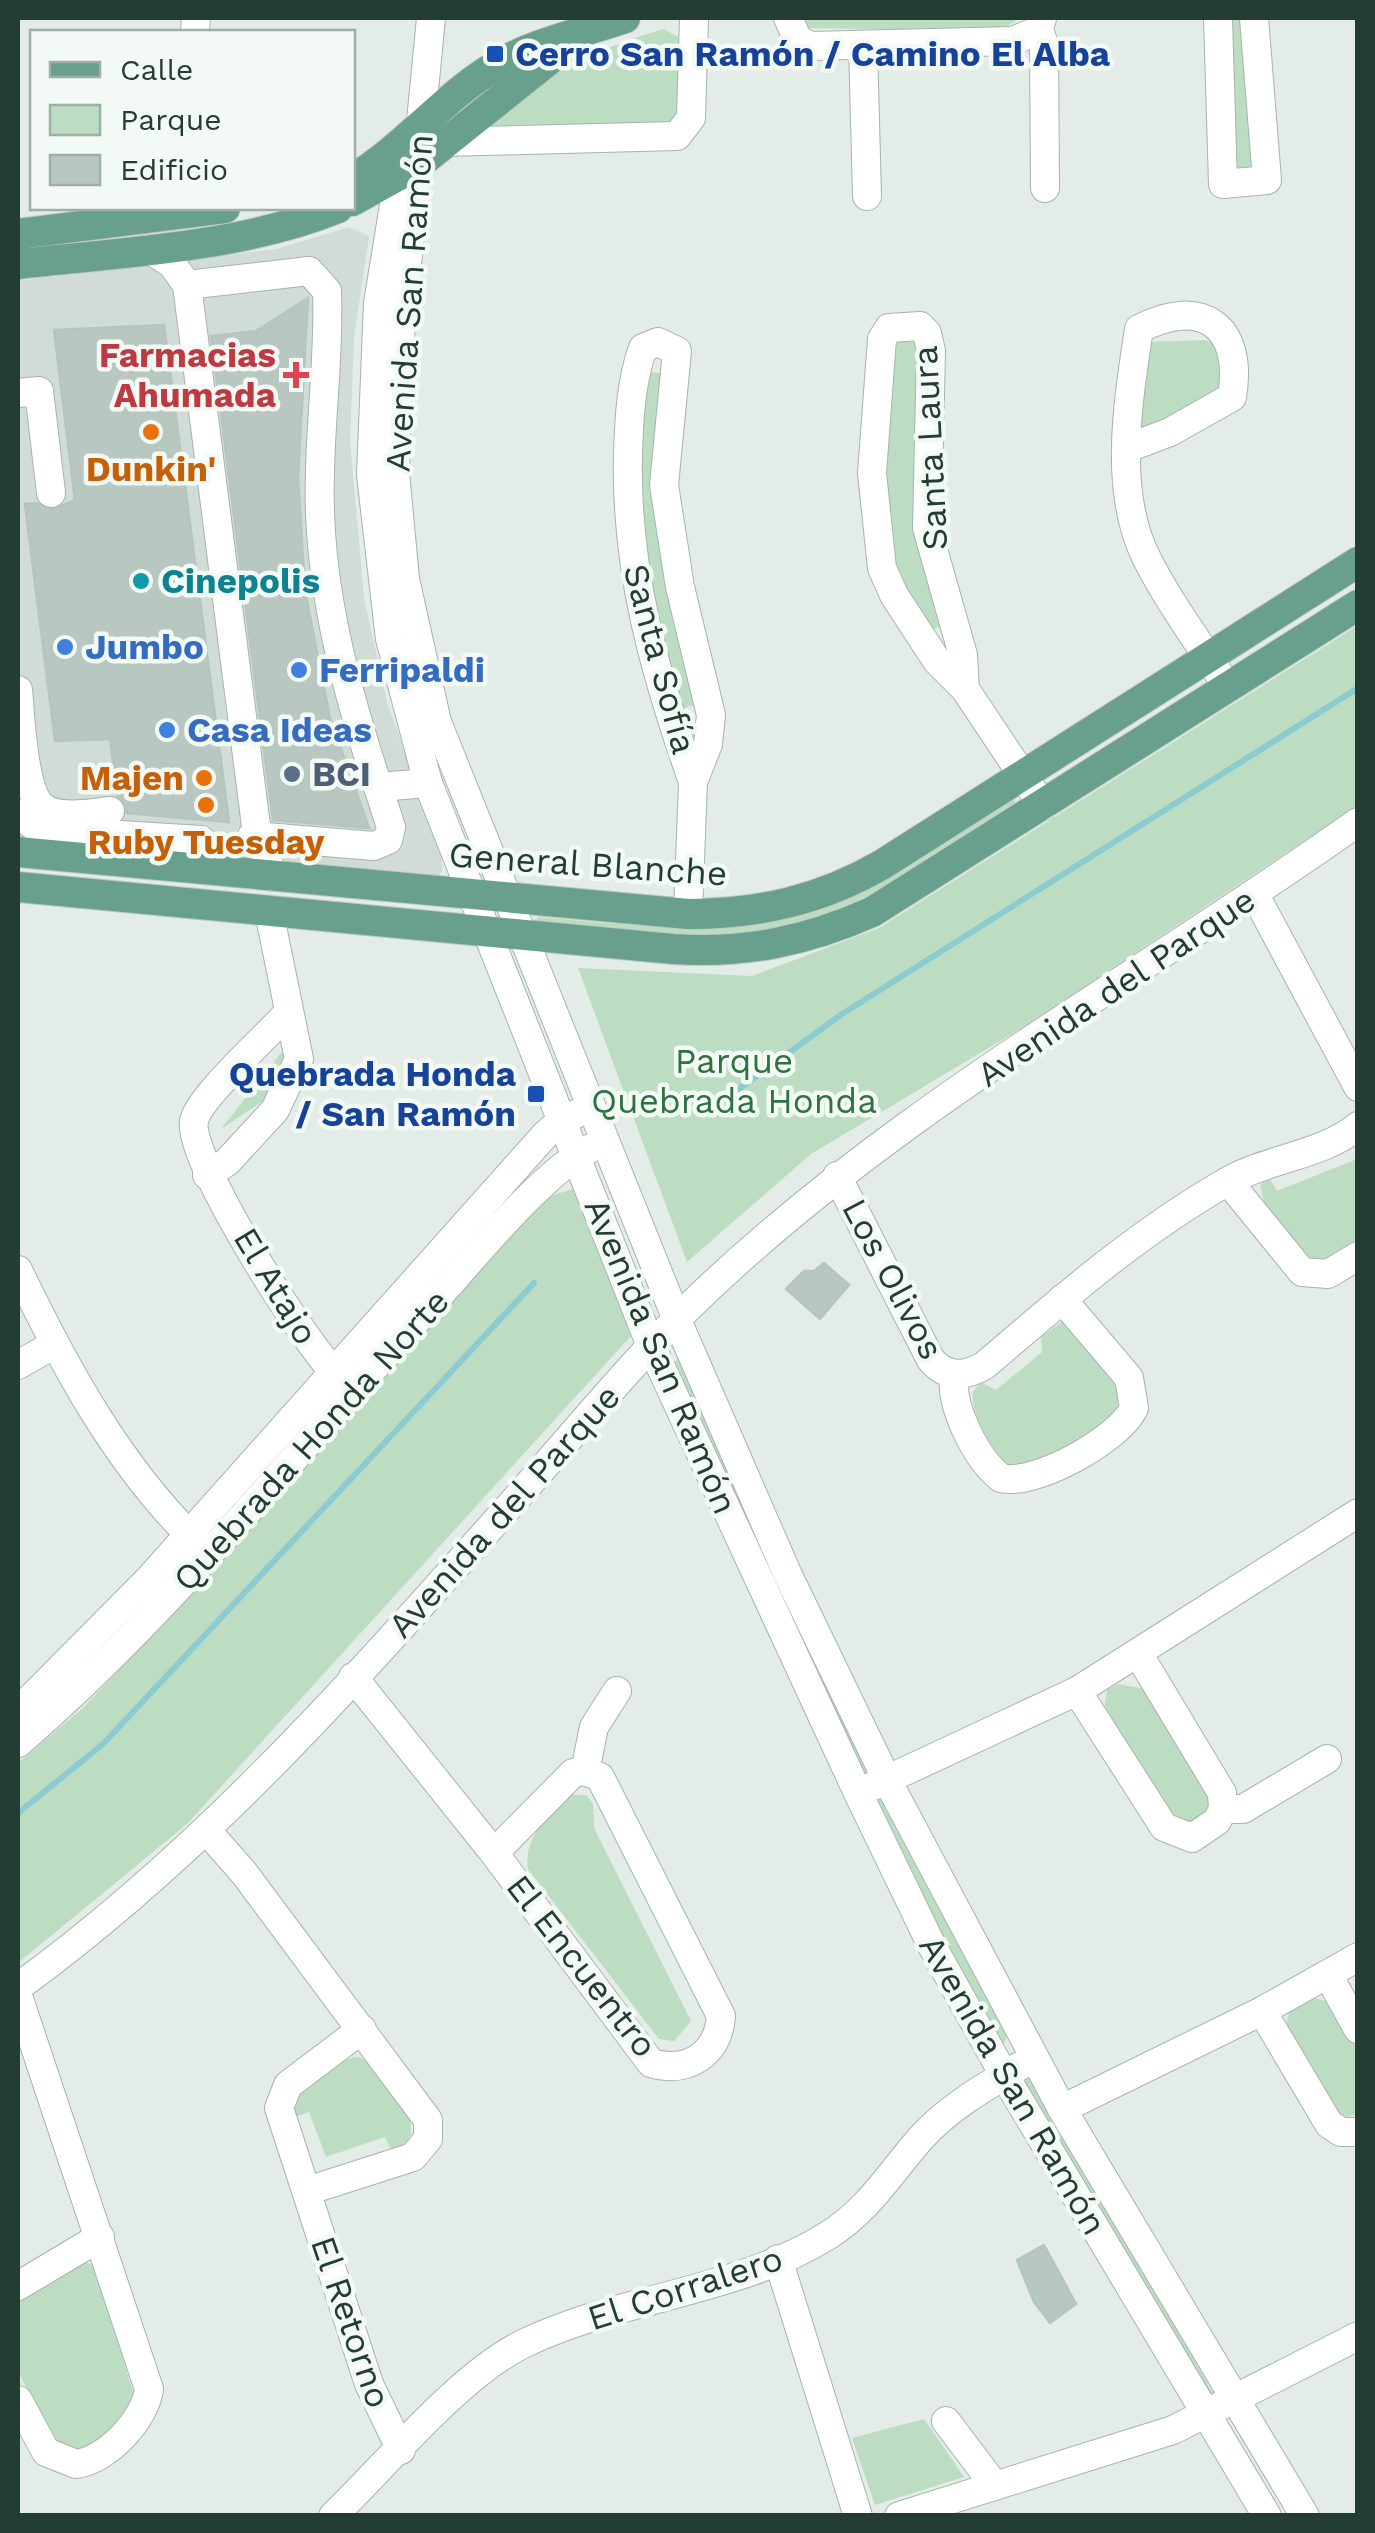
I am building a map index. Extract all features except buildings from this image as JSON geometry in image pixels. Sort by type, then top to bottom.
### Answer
[{"type":"main road","points":[[355,198],[496,66],[536,46],[626,18]]},
{"type":"main road","points":[[355,177],[419,142]]},
{"type":"main road","points":[[18,234],[178,210]]},
{"type":"main road","points":[[18,264],[148,250],[273,228],[332,210]]},
{"type":"main road","name":"General Blanche","points":[[28,837],[273,877],[688,914],[752,911],[839,888],[1023,776],[1358,562]]},
{"type":"main road","points":[[18,887],[702,951],[789,942],[872,912],[1358,606]]},
{"type":"street","name":"Avenida San Ramón","points":[[431,18],[395,414],[405,579],[437,722],[511,898],[677,1320],[787,1572],[887,1780],[1062,2109],[1305,2516]]},
{"type":"street","points":[[419,142],[677,136],[691,118],[694,18]]},
{"type":"street","points":[[788,18],[798,40],[812,46],[1013,41],[1040,24],[1044,44],[1045,188]]},
{"type":"street","points":[[1218,18],[1223,184],[1267,180],[1254,18]]},
{"type":"street","points":[[862,44],[866,196]]},
{"type":"street","name":"Avenida San Ramón","points":[[419,142],[378,303],[370,418],[374,533],[400,688],[428,784],[652,1346],[932,1946],[1004,2075],[1268,2516]]},
{"type":"street","points":[[188,291],[198,261],[216,238]]},
{"type":"street","points":[[148,250],[172,264],[188,291],[256,833],[273,877]]},
{"type":"street","points":[[188,291],[309,271],[327,291],[320,514],[332,624],[351,712],[391,826],[384,844],[256,833]]},
{"type":"street","points":[[188,291],[282,288]]},
{"type":"street","points":[[328,328],[378,303]]},
{"type":"street","points":[[1128,448],[1170,432],[1232,397],[1236,373],[1230,338],[1220,326],[1182,316],[1158,319],[1138,329],[1128,448],[1130,510],[1146,556],[1228,688]]},
{"type":"street","name":"Santa Laura","points":[[966,689],[963,655],[927,528],[932,351],[920,326],[889,328],[882,339],[872,472],[882,568],[894,595],[937,661],[966,689],[1043,806]]},
{"type":"street","name":"Santa Sofía","points":[[688,914],[694,782],[708,744],[711,715],[670,532],[664,485],[677,350],[658,342],[643,348],[638,362],[628,430],[630,536],[646,634],[694,782]]},
{"type":"street","points":[[25,403],[51,493]]},
{"type":"street","name":"Santa Sofía","points":[[630,536],[670,532]]},
{"type":"street","points":[[18,690],[31,792],[47,810],[201,840]]},
{"type":"street","points":[[378,787],[428,784]]},
{"type":"street","points":[[28,837],[94,819]]},
{"type":"street","name":"Avenida del Parque","points":[[18,1987],[100,1925],[208,1832],[353,1678],[652,1346],[837,1176],[1358,822]]},
{"type":"street","points":[[256,833],[330,831]]},
{"type":"street","points":[[236,873],[256,833]]},
{"type":"street","points":[[1255,895],[1358,1087]]},
{"type":"street","points":[[207,1175],[226,1162],[274,1110],[299,1059],[269,912]]},
{"type":"street","name":"El Atajo","points":[[289,1012],[200,1104],[192,1134],[207,1175],[305,1341],[342,1380]]},
{"type":"street","name":"Quebrada Honda Norte","points":[[18,1743],[210,1554],[342,1380],[562,1120],[593,1106]]},
{"type":"street","name":"Los Olivos","points":[[954,1375],[985,1366],[1151,1229],[1228,1181],[1334,1140],[1358,1126]]},
{"type":"street","name":"Quebrada Honda Norte","points":[[18,1710],[98,1634],[188,1534],[342,1380],[578,1155],[606,1140]]},
{"type":"street","name":"Los Olivos","points":[[837,1176],[932,1360],[954,1375]]},
{"type":"street","points":[[1228,1181],[1302,1272],[1328,1274],[1358,1256]]},
{"type":"street","points":[[18,1270],[53,1344],[158,1507],[210,1554]]},
{"type":"street","name":"Los Olivos","points":[[954,1375],[957,1405],[988,1467],[1001,1478],[1036,1478],[1120,1428],[1134,1408],[1129,1378],[1062,1299]]},
{"type":"street","points":[[18,1365],[53,1344]]},
{"type":"street","points":[[858,1793],[1078,1691],[1139,1656],[1358,1513]]},
{"type":"street","points":[[1078,1691],[1164,1827],[1192,1838],[1218,1821],[1223,1809],[1222,1793],[1139,1656]]},
{"type":"street","name":"El Encuentro","points":[[353,1678],[494,1853],[652,2064],[682,2066],[702,2058],[716,2039],[721,2016],[604,1784],[585,1771],[573,1772],[494,1853]]},
{"type":"street","points":[[585,1771],[594,1727],[617,1691]]},
{"type":"street","points":[[1223,1809],[1243,1809],[1327,1759]]},
{"type":"street","name":"El Retorno","points":[[208,1832],[426,2115],[428,2138],[414,2157],[307,2191]]},
{"type":"street","points":[[1062,2109],[1262,2010],[1358,1957]]},
{"type":"street","points":[[1328,1975],[1358,2028]]},
{"type":"street","points":[[18,1996],[146,2368],[149,2389],[145,2407],[97,2457],[76,2464],[46,2452],[19,2406]]},
{"type":"street","points":[[1262,2010],[1329,2124],[1341,2132],[1358,2132]]},
{"type":"street","name":"El Retorno","points":[[362,2029],[282,2093],[280,2114],[370,2384],[401,2450]]},
{"type":"street","name":"El Corralero","points":[[333,2516],[472,2380],[527,2342],[778,2259],[848,2222],[884,2188],[922,2137],[1004,2075],[1034,2058]]},
{"type":"street","points":[[18,2286],[100,2238]]},
{"type":"street","points":[[778,2259],[858,2516]]},
{"type":"street","points":[[899,2516],[1173,2430],[1358,2336]]},
{"type":"street","points":[[946,2422],[996,2486]]},
{"type":"shaded area","points":[[349,227],[369,236],[354,338],[350,441],[364,598],[387,702],[442,853],[442,871],[438,877],[18,845],[18,281],[277,249]]},
{"type":"green space","points":[[796,18],[1019,18],[1001,31],[796,28]]},
{"type":"green space","points":[[1227,18],[1253,18],[1257,168],[1231,169]]},
{"type":"green space","points":[[664,29],[683,40],[683,111],[661,130],[481,127],[566,67]]},
{"type":"green space","points":[[896,338],[921,342],[948,622],[931,631],[911,604],[889,533],[885,450]]},
{"type":"green space","points":[[1204,340],[1223,345],[1232,386],[1140,431],[1151,342]]},
{"type":"green space","points":[[641,371],[668,374],[696,705],[679,709],[668,695],[634,493]]},
{"type":"green space","name":"Parque Quebrada Honda","points":[[1357,626],[1357,806],[1017,1031],[811,1154],[687,1262],[578,968],[752,976],[879,928]]},
{"type":"green space","points":[[1008,799],[1015,799],[1016,806],[914,871],[878,892],[805,924],[726,939],[654,937],[533,925],[538,917],[702,927],[782,919],[860,893]]},
{"type":"green space","points":[[288,1044],[291,1057],[269,1097],[221,1129]]},
{"type":"green space","points":[[1357,1159],[1357,1241],[1329,1261],[1310,1262],[1265,1207],[1260,1185],[1269,1177],[1277,1191]]},
{"type":"green space","name":"Parque Quebrada Honda","points":[[577,1188],[640,1326],[187,1824],[18,1963],[18,1763],[83,1708],[173,1613],[543,1198]]},
{"type":"green space","points":[[1064,1320],[1118,1389],[1120,1407],[1098,1429],[1071,1447],[1040,1461],[1011,1467],[984,1432],[973,1391],[981,1382],[996,1390],[1042,1352],[1041,1337]]},
{"type":"green space","points":[[678,1358],[868,1770],[863,1778],[673,1365]]},
{"type":"green space","points":[[1118,1684],[1145,1689],[1215,1799],[1202,1823],[1171,1825],[1104,1709],[1107,1690]]},
{"type":"green space","points":[[569,1795],[586,1795],[593,1804],[594,1828],[691,2021],[674,2041],[659,2039],[528,1869],[529,1847],[534,1837]]},
{"type":"green space","points":[[879,1797],[1007,2036],[1004,2044],[946,1946],[874,1800]]},
{"type":"green space","points":[[1310,1997],[1329,2002],[1357,2047],[1357,2114],[1347,2117],[1336,2112],[1286,2026],[1290,2008]]},
{"type":"green space","points":[[358,2057],[368,2060],[410,2117],[411,2134],[406,2143],[391,2150],[385,2137],[326,2157],[309,2112],[295,2117],[295,2106],[306,2086],[325,2069]]},
{"type":"green space","points":[[1027,2079],[1033,2080],[1213,2393],[1207,2396],[1023,2084]]},
{"type":"green space","points":[[83,2261],[91,2264],[98,2278],[134,2395],[111,2428],[77,2450],[53,2441],[18,2371],[18,2297]]},
{"type":"green space","points":[[924,2419],[964,2477],[875,2505],[852,2438]]},
{"type":"waterway","points":[[714,1107],[842,1014],[1358,688]]},
{"type":"waterway","points":[[18,1813],[103,1744],[534,1283]]},
{"type":"place","name":"Cerro San Ramón / Camino El Alba","points":[[495,54]]},
{"type":"place","name":"Farmacias Ahumada","points":[[296,375]]},
{"type":"place","name":"Dunkin'","points":[[151,432]]},
{"type":"place","name":"Cinepolis","points":[[141,581]]},
{"type":"place","name":"Jumbo","points":[[65,647]]},
{"type":"place","name":"Ferripaldi","points":[[299,670]]},
{"type":"place","name":"Casa Ideas","points":[[167,730]]},
{"type":"place","name":"BCI","points":[[292,774]]},
{"type":"place","name":"Majen","points":[[204,778]]},
{"type":"place","name":"Ruby Tuesday","points":[[206,805]]},
{"type":"place","name":"Quebrada Honda / San Ramón","points":[[536,1094]]}]
